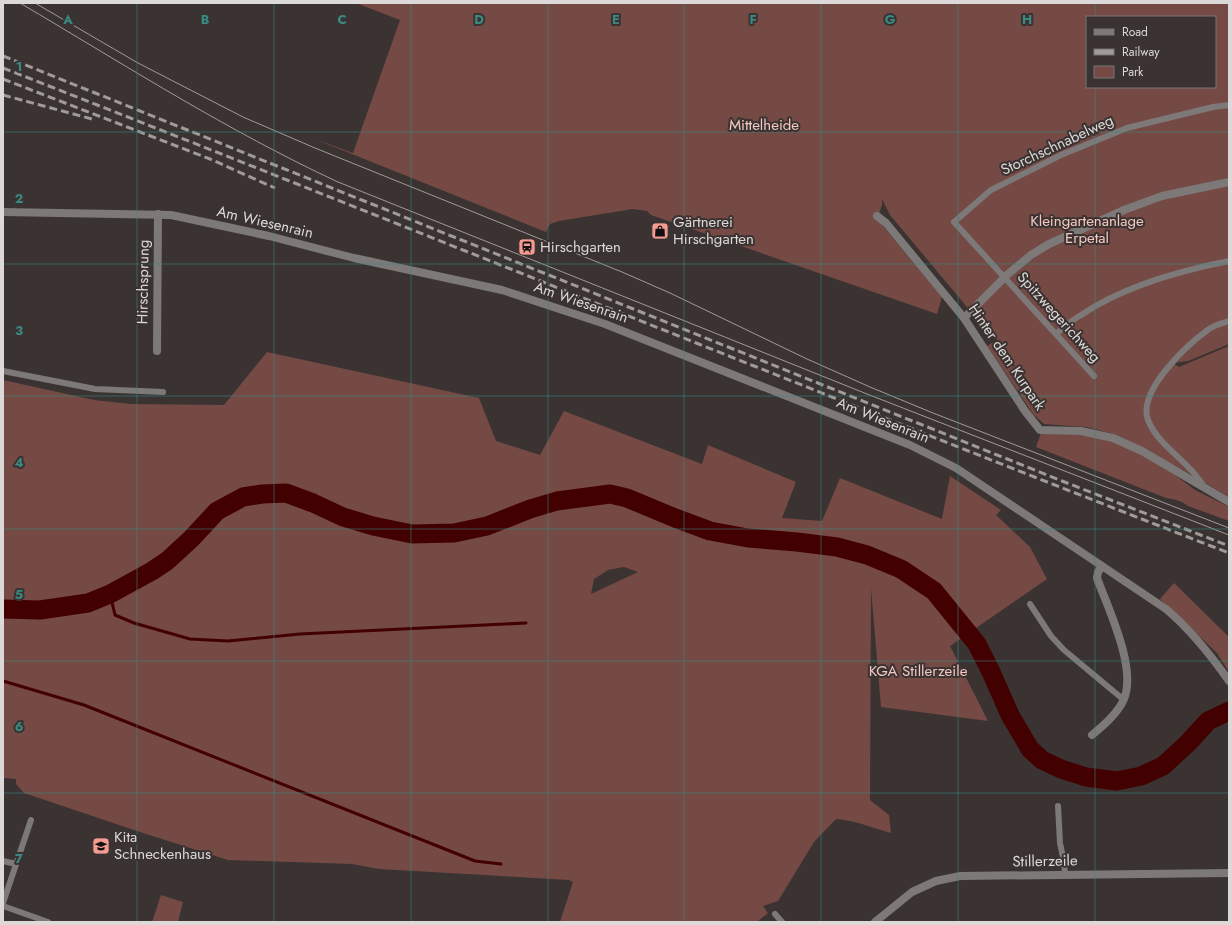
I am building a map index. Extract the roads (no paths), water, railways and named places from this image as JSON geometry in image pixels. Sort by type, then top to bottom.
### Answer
[{"type":"street","points":[[964,318],[1005,276],[1031,254],[1124,210],[1162,196],[1229,182]]},
{"type":"street","name":"Am Wiesenrain","points":[[3,212],[171,215],[269,236],[354,258],[502,290],[605,324],[910,445],[956,468],[1166,609],[1185,625],[1211,655],[1229,681]]},
{"type":"street","name":"Hirschsprung","points":[[157,351],[158,214]]},
{"type":"street","name":"Hinter dem Kurpark","points":[[878,216],[886,223],[964,318],[1025,411],[1040,430],[1081,430],[1113,438],[1142,451],[1229,502]]},
{"type":"street","points":[[1092,735],[1110,718],[1124,700],[1128,677],[1121,644],[1097,578],[1098,572],[1102,566]]},
{"type":"street","name":"Stillerzeile","points":[[875,922],[912,892],[936,881],[960,876],[1229,873]]},
{"type":"lane","name":"Storchschnabelweg","points":[[954,222],[991,190],[1061,155],[1127,128],[1213,107],[1229,105]]},
{"type":"lane","name":"Spitzwegerichweg","points":[[954,222],[1005,276],[1094,376]]},
{"type":"lane","points":[[1056,334],[1080,315],[1105,301],[1165,276],[1229,262]]},
{"type":"lane","points":[[1206,488],[1192,471],[1160,440],[1148,419],[1147,402],[1152,389],[1172,362],[1210,328],[1229,321]]},
{"type":"lane","points":[[3,372],[95,389],[163,392]]},
{"type":"lane","points":[[1030,604],[1051,636],[1064,650],[1124,700]]},
{"type":"lane","points":[[1058,806],[1060,843],[1065,875]]},
{"type":"lane","points":[[3,903],[31,820]]},
{"type":"lane","points":[[3,861],[16,864]]},
{"type":"lane","points":[[3,906],[48,922]]},
{"type":"lane","points":[[775,914],[782,922]]},
{"type":"waterway","points":[[3,609],[40,610],[88,603],[110,594],[167,561],[191,539],[217,511],[243,497],[262,494],[286,493],[313,503],[343,517],[373,526],[412,534],[454,533],[487,526],[530,509],[557,501],[610,494],[627,498],[710,531],[748,538],[837,547],[867,555],[901,569],[934,591],[977,644],[1010,715],[1030,749],[1042,760],[1061,769],[1086,777],[1117,781],[1141,776],[1163,766],[1188,743],[1208,721],[1229,711]]},
{"type":"waterway","points":[[110,594],[115,615],[134,623],[190,639],[228,641],[300,634],[526,623]]},
{"type":"waterway","points":[[3,681],[84,705],[475,861],[501,864]]},
{"type":"tram line","points":[[20,3],[217,119],[338,182],[867,394],[1229,535]]},
{"type":"tram line","points":[[35,3],[138,63],[243,117],[315,148],[622,272],[870,387],[1229,528]]},
{"type":"railway","points":[[3,56],[1062,481],[1229,546]]},
{"type":"railway","points":[[3,68],[922,433],[1229,553]]},
{"type":"railway","points":[[3,79],[210,159],[275,188]]},
{"type":"railway","points":[[3,95],[92,119]]},
{"type":"place","name":"Gärtnerei Hirschgarten","points":[[660,231]]},
{"type":"place","name":"Hirschgarten","points":[[527,247]]},
{"type":"place","name":"Kita Schneckenhaus","points":[[101,846]]},
{"type":"park label","name":"Mittelheide","points":[[764,125]]},
{"type":"park label","name":"Kleingartenanlage Erpetal","points":[[1087,230]]},
{"type":"park label","name":"KGA Stillerzeile","points":[[918,671]]}]
